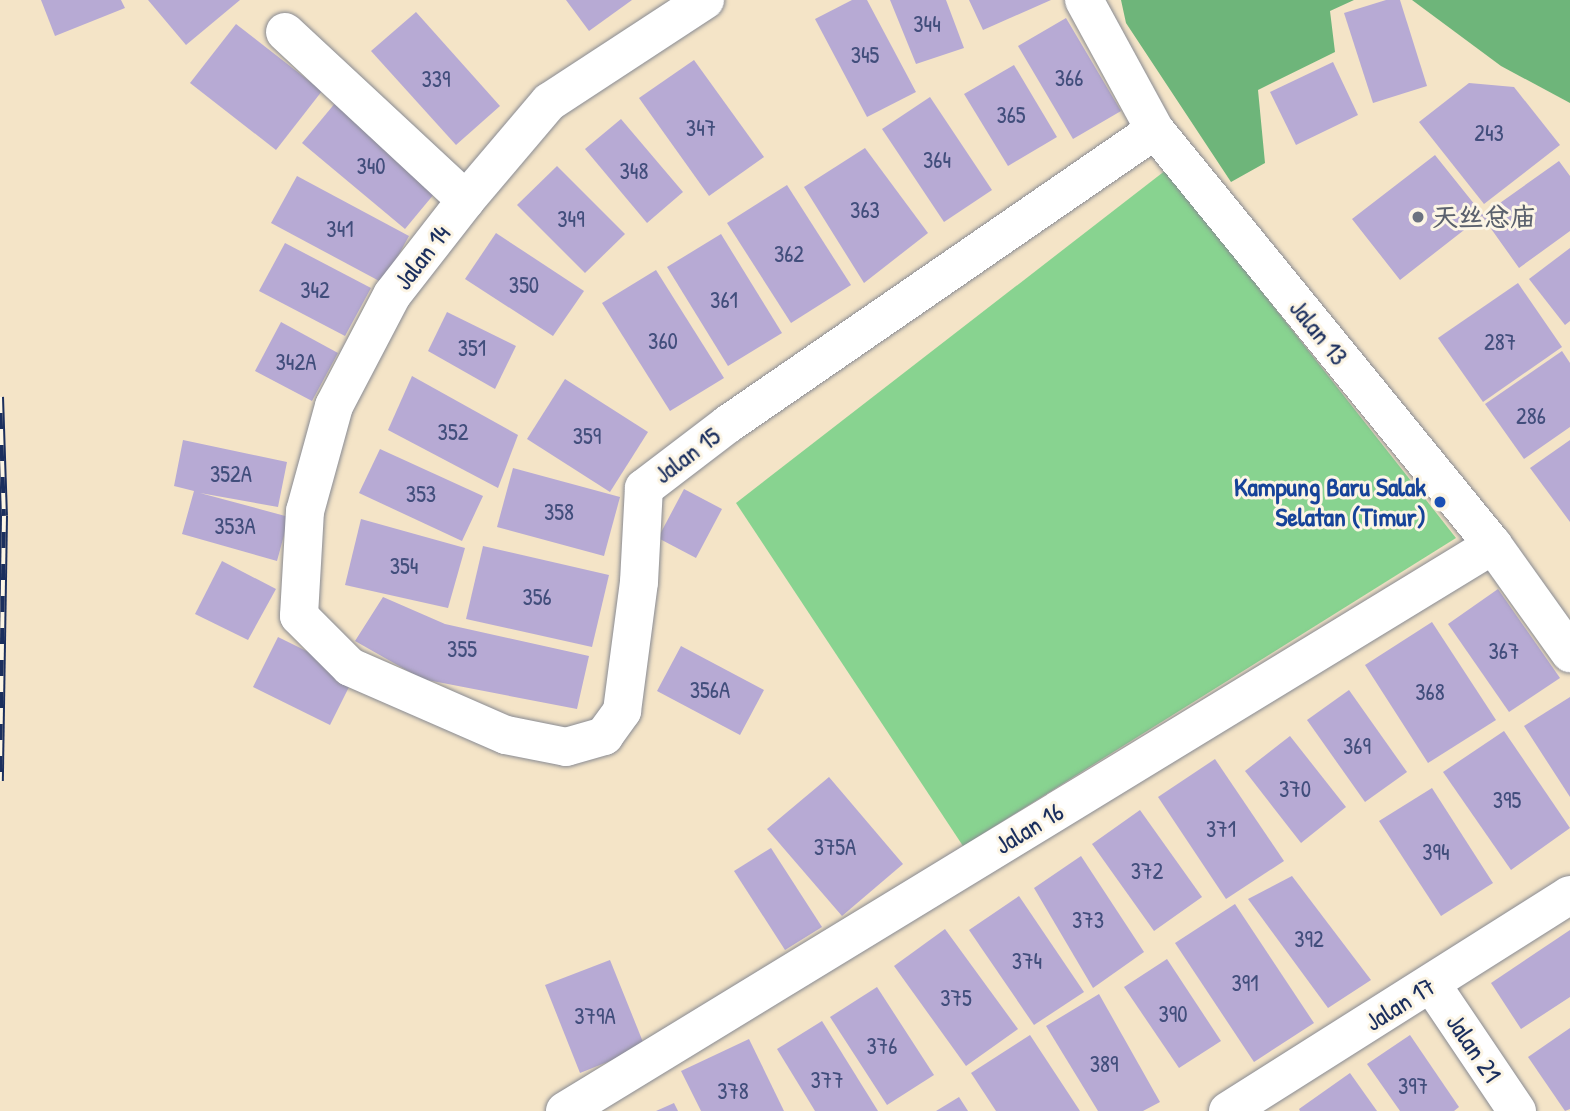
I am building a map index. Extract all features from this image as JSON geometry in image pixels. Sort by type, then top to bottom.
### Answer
[{"type":"street","name":"Jalan 14","points":[[299,616],[305,511],[334,407],[392,295],[466,200],[549,102],[705,0]]},
{"type":"street","name":"Jalan 13","points":[[1084,0],[1155,130],[1493,545],[1570,653]]},
{"type":"street","points":[[285,32],[466,200]]},
{"type":"street","name":"Jalan 15","points":[[299,616],[350,667],[506,735],[566,747],[604,736],[622,711],[639,582],[644,488],[728,424],[1155,130]]},
{"type":"street","name":"Jalan 16","points":[[565,1111],[1493,545]]},
{"type":"street","name":"Jalan 17","points":[[1228,1111],[1432,985],[1570,895]]},
{"type":"street","name":"Jalan 21","points":[[1432,985],[1517,1111]]},
{"type":"green space","points":[[1121,0],[1354,0],[1330,11],[1335,52],[1258,90],[1265,163],[1231,182],[1126,23]]},
{"type":"green space","points":[[1412,0],[1570,0],[1570,103],[1501,66]]},
{"type":"green space","points":[[1166,170],[1456,538],[963,846],[736,503]]},
{"type":"building","points":[[41,0],[121,0],[125,8],[55,36]]},
{"type":"building","points":[[148,0],[240,0],[186,45]]},
{"type":"building","points":[[566,0],[632,0],[589,31]]},
{"type":"building","points":[[852,0],[867,0],[916,92],[867,117],[815,19]]},
{"type":"building","points":[[890,0],[946,0],[964,48],[916,64]]},
{"type":"building","points":[[969,0],[1051,0],[983,30]]},
{"type":"building","points":[[1386,0],[1400,0],[1427,86],[1373,103],[1344,13]]},
{"type":"building","points":[[416,12],[500,106],[456,145],[371,51]]},
{"type":"building","points":[[1066,18],[1121,111],[1073,139],[1018,46]]},
{"type":"building","points":[[236,24],[322,91],[276,150],[190,83]]},
{"type":"building","points":[[694,60],[764,157],[709,196],[639,98]]},
{"type":"building","points":[[1333,62],[1358,115],[1296,145],[1270,92]]},
{"type":"building","points":[[1014,65],[1057,137],[1008,166],[964,94]]},
{"type":"building","points":[[1469,83],[1514,87],[1560,145],[1484,204],[1419,122]]},
{"type":"building","points":[[930,97],[992,190],[944,222],[882,129]]},
{"type":"building","points":[[336,102],[439,188],[405,229],[302,143]]},
{"type":"building","points":[[621,119],[683,192],[647,223],[585,149]]},
{"type":"building","points":[[865,148],[928,233],[864,283],[804,187]]},
{"type":"building","name":"天丝总庙","points":[[1435,155],[1483,215],[1559,161],[1570,176],[1570,231],[1519,268],[1482,216],[1400,280],[1352,219]]},
{"type":"building","points":[[557,166],[625,234],[585,273],[517,205]]},
{"type":"building","points":[[297,176],[409,236],[383,283],[271,223]]},
{"type":"building","points":[[787,185],[851,285],[791,323],[727,223]]},
{"type":"building","points":[[496,233],[584,291],[553,336],[465,279]]},
{"type":"building","points":[[721,234],[782,333],[728,366],[667,267]]},
{"type":"building","points":[[285,243],[371,288],[345,336],[259,291]]},
{"type":"building","points":[[1570,248],[1570,321],[1565,325],[1529,279]]},
{"type":"building","points":[[656,270],[724,378],[670,411],[602,303]]},
{"type":"building","points":[[1518,283],[1562,347],[1483,402],[1438,338]]},
{"type":"building","points":[[447,312],[516,346],[495,389],[428,351]]},
{"type":"building","points":[[281,322],[338,353],[312,401],[255,371]]},
{"type":"building","points":[[1562,351],[1570,363],[1570,427],[1524,459],[1485,404]]},
{"type":"building","points":[[412,376],[518,435],[498,488],[388,430]]},
{"type":"building","points":[[565,379],[648,432],[610,492],[527,439]]},
{"type":"building","points":[[183,440],[287,462],[278,507],[200,493],[289,517],[277,561],[182,534],[194,491],[174,486]]},
{"type":"building","points":[[1570,440],[1570,522],[1530,468]]},
{"type":"building","points":[[380,449],[483,496],[462,541],[359,493]]},
{"type":"building","points":[[513,468],[620,497],[604,556],[497,527]]},
{"type":"building","points":[[684,489],[722,509],[696,558],[658,538]]},
{"type":"building","points":[[361,519],[465,548],[448,608],[345,585]]},
{"type":"building","points":[[483,546],[609,575],[592,647],[466,619]]},
{"type":"building","points":[[222,561],[276,589],[248,640],[195,614]]},
{"type":"building","points":[[1498,589],[1560,678],[1509,712],[1448,624]]},
{"type":"building","points":[[383,597],[445,624],[589,656],[577,709],[422,679],[355,641]]},
{"type":"building","points":[[1432,622],[1496,720],[1428,763],[1365,665]]},
{"type":"building","points":[[278,637],[355,675],[330,725],[253,687]]},
{"type":"building","points":[[681,646],[764,690],[740,735],[657,691]]},
{"type":"building","points":[[1349,690],[1407,772],[1365,802],[1307,720]]},
{"type":"building","points":[[1570,697],[1570,797],[1524,726]]},
{"type":"building","points":[[1504,731],[1570,828],[1511,870],[1443,772]]},
{"type":"building","points":[[1290,736],[1346,807],[1301,843],[1245,771]]},
{"type":"building","points":[[1215,759],[1284,861],[1226,899],[1158,797]]},
{"type":"building","points":[[829,777],[903,864],[842,916],[767,829]]},
{"type":"building","points":[[1432,788],[1493,883],[1441,916],[1379,821]]},
{"type":"building","points":[[1140,810],[1202,897],[1154,931],[1092,844]]},
{"type":"building","points":[[771,848],[822,927],[785,950],[734,871]]},
{"type":"building","points":[[1081,856],[1144,952],[1093,988],[1034,888]]},
{"type":"building","points":[[1292,876],[1371,980],[1328,1008],[1248,899]]},
{"type":"building","points":[[1019,896],[1084,992],[1034,1025],[969,930]]},
{"type":"building","points":[[1235,904],[1314,1023],[1254,1062],[1175,943]]},
{"type":"building","points":[[945,929],[1018,1029],[966,1066],[894,966]]},
{"type":"building","points":[[1570,930],[1570,997],[1521,1029],[1491,983]]},
{"type":"building","points":[[1167,959],[1221,1041],[1179,1068],[1124,987]]},
{"type":"building","points":[[610,960],[645,1047],[580,1073],[545,985]]},
{"type":"building","points":[[877,987],[934,1075],[887,1105],[830,1017]]},
{"type":"building","points":[[1099,994],[1160,1102],[1143,1111],[1098,1111],[1046,1026]]},
{"type":"building","points":[[822,1021],[878,1111],[815,1111],[777,1049]]},
{"type":"building","points":[[1570,1028],[1570,1109],[1565,1111],[1528,1057]]},
{"type":"building","points":[[1030,1035],[1080,1111],[996,1111],[971,1073]]},
{"type":"building","points":[[1410,1035],[1459,1107],[1454,1111],[1400,1111],[1367,1064]]},
{"type":"building","points":[[749,1039],[784,1111],[701,1111],[681,1071]]},
{"type":"building","points":[[1350,1073],[1377,1111],[1300,1111],[1299,1109]]},
{"type":"building","points":[[959,1097],[968,1111],[936,1111]]},
{"type":"building","points":[[674,1103],[678,1111],[656,1111]]},
{"type":"railway","points":[[0,397],[4,516],[0,781]]},
{"type":"place","name":"天丝总庙","points":[[1418,217]]},
{"type":"place","name":"Kampung Baru Salak Selatan (Timur)","points":[[1440,502]]}]
